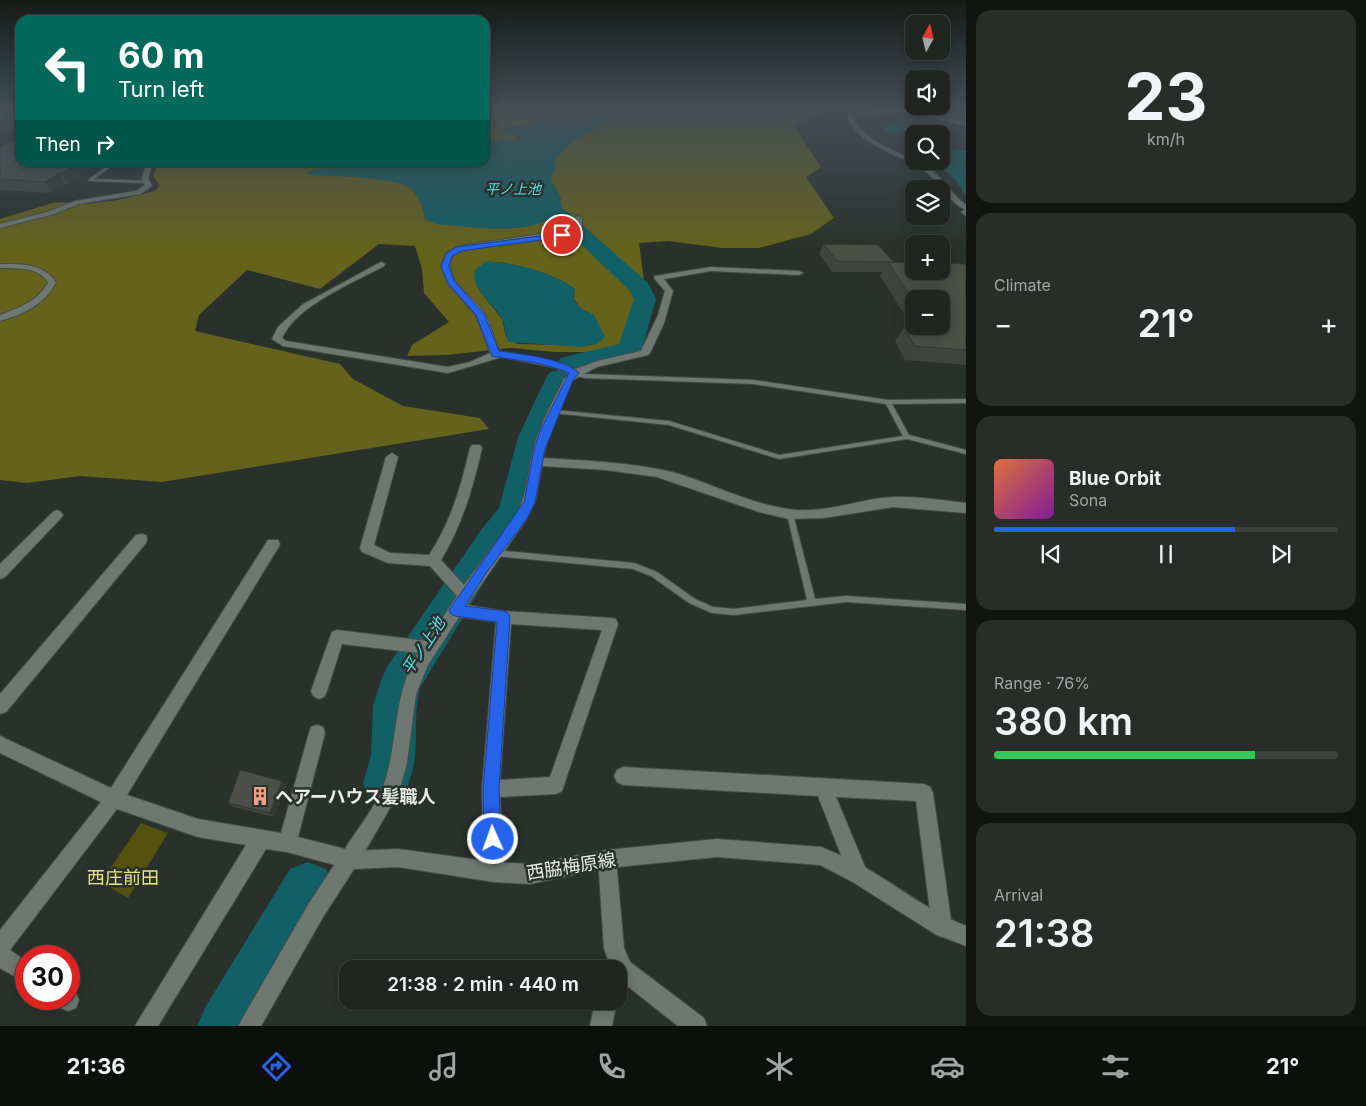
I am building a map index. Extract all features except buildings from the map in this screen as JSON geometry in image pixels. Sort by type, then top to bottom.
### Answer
[{"type":"street","points":[[901,155],[926,170],[966,211]]},
{"type":"street","points":[[0,226],[49,214],[77,202],[138,193],[149,186],[145,178],[148,167]]},
{"type":"street","points":[[495,354],[480,314],[450,281],[445,266],[449,255],[459,249],[484,244],[579,232],[578,218]]},
{"type":"street","points":[[381,264],[311,304],[288,321],[278,332],[277,338],[283,343],[448,370],[473,364],[495,354],[522,356],[559,366],[575,373]]},
{"type":"street","points":[[0,266],[39,269],[48,274],[52,282],[50,290],[36,302],[0,318]]},
{"type":"street","points":[[249,1026],[316,910],[390,792],[398,763],[408,694],[422,661],[494,553],[522,517],[529,502],[537,462],[546,431],[569,379],[575,373],[599,364],[645,353],[663,319],[667,306],[669,291],[658,278],[711,269],[799,273]]},
{"type":"street","points":[[435,564],[449,537],[465,496],[476,448]]},
{"type":"street","points":[[392,457],[368,548],[388,558],[435,564],[465,595]]},
{"type":"street","points":[[537,462],[644,470],[673,477],[752,505],[790,514],[817,514],[884,503],[913,503],[966,508]]},
{"type":"street","points":[[0,573],[57,515]]},
{"type":"street","points":[[0,706],[141,539]]},
{"type":"street","points":[[0,946],[114,799],[272,544]]},
{"type":"street","points":[[455,610],[504,617],[611,624],[556,785],[491,789]]},
{"type":"street","points":[[494,872],[491,789],[504,617]]},
{"type":"street","points":[[319,691],[337,637],[430,648]]},
{"type":"street","points":[[287,844],[317,733]]},
{"type":"street","name":"西脇梅原線","points":[[0,744],[114,799],[198,828],[287,844],[349,860],[398,858],[494,872],[530,874],[608,859],[717,848],[821,856],[858,874],[942,927],[966,936]]},
{"type":"street","points":[[623,776],[824,789],[924,793],[942,927]]},
{"type":"street","points":[[824,789],[858,874]]},
{"type":"street","points":[[146,1026],[261,839]]},
{"type":"street","points":[[608,859],[614,948],[617,960]]},
{"type":"street","points":[[0,956],[15,966]]},
{"type":"street","points":[[627,978],[696,1026]]},
{"type":"street","points":[[601,1026],[604,1010]]},
{"type":"lane","points":[[109,167],[90,180],[147,182]]},
{"type":"lane","points":[[575,373],[584,376],[753,382],[888,402],[966,401]]},
{"type":"lane","points":[[888,402],[907,437]]},
{"type":"lane","points":[[556,412],[669,423],[779,458],[907,437],[966,452]]},
{"type":"lane","points":[[790,514],[812,603]]},
{"type":"lane","points":[[494,553],[634,566],[654,574],[692,601],[712,610],[734,612],[846,599],[966,608]]},
{"type":"green space","name":"西庄前田","points":[[141,823],[168,833],[128,898],[101,882]]},
{"type":"shaded area","points":[[558,155],[813,155],[821,167],[806,177],[834,218],[811,234],[759,248],[722,248],[668,241],[639,243],[649,319],[622,352],[555,352],[511,348],[446,355],[407,356],[412,345],[449,322],[424,293],[422,269],[415,246],[379,244],[320,289],[247,270],[199,315],[195,331],[340,364],[353,379],[403,406],[480,418],[489,429],[162,482],[80,476],[27,483],[0,480],[0,219],[56,202],[86,204],[118,200],[155,191],[160,186],[153,176],[156,167],[372,167],[319,169],[307,172],[310,175],[362,177],[402,184],[416,194],[425,219],[472,227],[505,229],[536,224],[551,218],[562,208],[560,196],[550,179],[555,169],[555,158]],"holes":[[[485,262],[505,263],[559,279],[575,290],[574,299],[580,308],[594,315],[561,345],[518,344],[506,337],[502,319],[479,290]]]},
{"type":"water","name":"平ノ上池","points":[[490,155],[559,155],[556,158],[555,169],[550,179],[560,196],[562,208],[551,218],[525,227],[479,228],[436,224],[425,219],[416,194],[402,184],[362,177],[310,175],[307,172],[319,169],[372,167],[490,167]]},
{"type":"water","points":[[950,155],[966,155],[966,195],[953,177],[944,170],[950,170]]},
{"type":"water","points":[[485,262],[519,266],[559,279],[575,290],[574,300],[580,308],[594,315],[605,337],[597,344],[582,347],[509,342],[502,319],[483,296],[475,282],[476,269]]},
{"type":"waterway","name":"平ノ上池","points":[[520,189],[563,217],[640,288],[645,299],[630,349],[570,363]]},
{"type":"waterway","name":"平ノ上池","points":[[386,784],[393,755],[394,706],[401,681],[493,539],[514,513],[532,437],[559,378]]},
{"type":"waterway","name":"平ノ上池","points":[[226,1026],[308,887]]},
{"type":"place","name":"ヘアーハウス髪職人","points":[[260,796]]},
{"type":"route","points":[[493,839],[491,789],[504,617],[455,610],[522,517],[529,502],[540,449],[546,431],[569,379],[575,373],[559,366],[522,356],[495,354],[480,314],[450,281],[445,266],[449,255],[459,249],[484,244],[562,235]]}]
